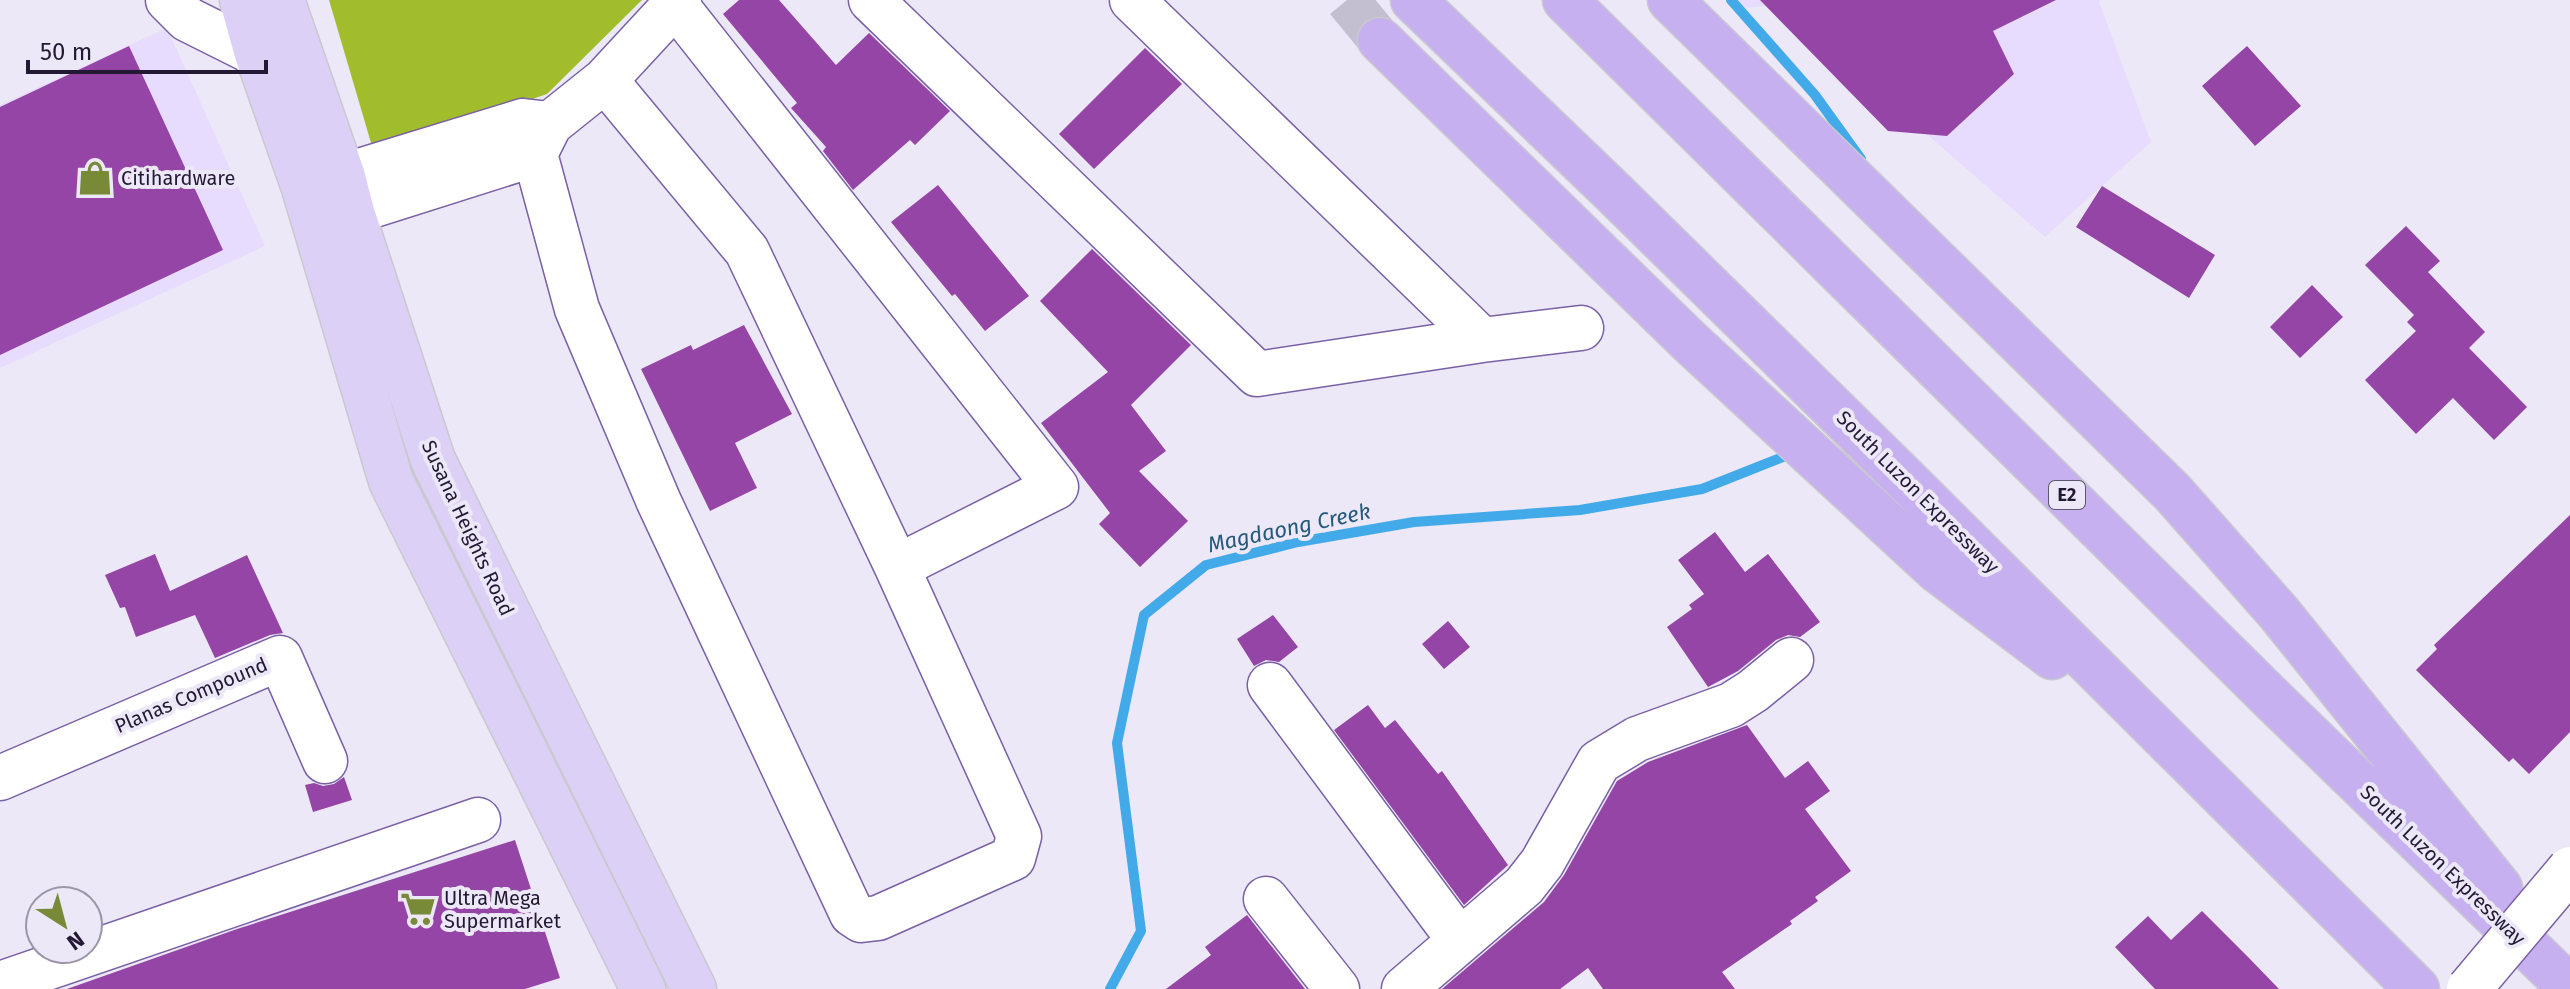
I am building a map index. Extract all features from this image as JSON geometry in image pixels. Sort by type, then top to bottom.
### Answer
[{"type":"highway","name":"South Luzon Expressway","points":[[1413,0],[1625,204],[2194,764],[2417,989]]},
{"type":"highway","name":"South Luzon Expressway","points":[[1565,0],[2260,687],[2570,988]]},
{"type":"highway","points":[[1670,0],[2173,493],[2279,613],[2570,973]]},
{"type":"highway","points":[[1380,40],[1690,342],[1937,570],[2194,764]]},
{"type":"main road","name":"Susana Heights Road","points":[[242,0],[257,54],[328,200],[433,460],[694,989]]},
{"type":"main road","name":"Susana Heights Road","points":[[282,0],[391,481],[643,989]]},
{"type":"street","points":[[168,0],[196,25],[257,54]]},
{"type":"street","points":[[871,0],[1257,374],[1581,328]]},
{"type":"street","points":[[1132,0],[1482,340]]},
{"type":"street","points":[[328,200],[536,133],[605,80],[677,2],[1056,487],[897,567]]},
{"type":"street","points":[[536,133],[577,309],[659,502],[852,914],[861,920],[878,918],[1013,858],[1019,836],[897,567],[747,251],[605,80]]},
{"type":"street","name":"Planas Compound","points":[[0,778],[280,658],[325,761]]},
{"type":"street","points":[[1404,989],[1524,886],[1599,762],[1637,739],[1731,705],[1791,660]]},
{"type":"street","points":[[1270,685],[1460,941]]},
{"type":"street","points":[[0,984],[478,820]]},
{"type":"street","points":[[2469,989],[2570,869]]},
{"type":"street","points":[[1266,899],[1337,989]]},
{"type":"shaded area","points":[[1738,0],[2100,0],[2151,142],[2045,237],[1778,5],[1744,8]]},
{"type":"shaded area","name":"Citihardware","points":[[167,28],[265,246],[0,368],[0,105]]},
{"type":"green space","points":[[329,0],[642,0],[547,94],[374,153]]},
{"type":"building","points":[[739,0],[779,0],[836,65],[869,33],[950,111],[915,145],[910,140],[853,190],[823,151],[826,147],[791,108],[797,103],[723,14]]},
{"type":"building","points":[[1760,0],[2056,0],[1993,31],[2014,74],[1947,136],[1888,131]]},
{"type":"building","name":"Citihardware","points":[[129,46],[223,250],[0,355],[0,107]]},
{"type":"building","points":[[2247,46],[2301,106],[2255,146],[2202,86]]},
{"type":"building","points":[[1145,48],[1182,84],[1094,169],[1059,134]]},
{"type":"building","points":[[938,185],[1029,296],[985,331],[891,222]]},
{"type":"building","points":[[2102,186],[2215,255],[2189,298],[2076,227]]},
{"type":"building","points":[[2406,226],[2440,261],[2428,272],[2485,332],[2469,348],[2527,407],[2494,440],[2453,398],[2416,434],[2365,380],[2416,331],[2407,322],[2414,315],[2365,265]]},
{"type":"building","points":[[1092,249],[1191,345],[1131,405],[1166,451],[1139,471],[1188,521],[1140,567],[1099,524],[1110,513],[1041,423],[1108,372],[1040,301]]},
{"type":"building","points":[[2312,285],[2343,317],[2300,358],[2270,327]]},
{"type":"building","points":[[744,325],[792,414],[735,443],[757,488],[710,511],[641,369],[691,345],[693,350]]},
{"type":"building","points":[[2570,515],[2570,732],[2529,774],[2513,758],[2509,762],[2416,670],[2437,649],[2434,645]]},
{"type":"building","points":[[1715,532],[1745,572],[1768,554],[1820,622],[1800,637],[1788,635],[1776,640],[1738,671],[1708,687],[1667,627],[1692,609],[1689,605],[1704,594],[1678,560]]},
{"type":"building","points":[[155,554],[170,591],[247,555],[283,633],[270,635],[215,658],[195,615],[136,637],[125,607],[120,608],[105,575]]},
{"type":"building","points":[[1273,615],[1298,647],[1279,662],[1266,660],[1254,666],[1237,639]]},
{"type":"building","points":[[1448,621],[1470,647],[1444,669],[1422,644]]},
{"type":"building","points":[[1368,705],[1385,728],[1395,720],[1438,774],[1442,771],[1508,865],[1464,905],[1334,730]]},
{"type":"building","points":[[1747,725],[1785,778],[1808,761],[1830,791],[1805,809],[1851,871],[1815,897],[1818,901],[1790,921],[1792,924],[1722,972],[1735,989],[1603,989],[1588,968],[1560,989],[1442,989],[1544,902],[1564,875],[1617,781],[1648,762]]},
{"type":"building","points":[[344,777],[352,800],[313,812],[305,785],[334,784]]},
{"type":"building","name":"Ultra Mega Supermarket","points":[[515,840],[560,978],[525,989],[67,989],[237,929]]},
{"type":"building","points":[[2202,911],[2279,989],[2155,989],[2115,947],[2148,916],[2171,940]]},
{"type":"building","points":[[1247,915],[1305,989],[1166,989],[1211,955],[1205,947]]},
{"type":"waterway","name":"Magdaong Creek","points":[[1731,0],[1815,95],[1861,159]]},
{"type":"waterway","name":"Magdaong Creek","points":[[1110,989],[1141,931],[1117,743],[1144,615],[1206,565],[1298,542],[1414,522],[1580,510],[1702,489],[1788,455]]},
{"type":"tunnel","points":[[1347,0],[1380,40]]},
{"type":"place","name":"Citihardware","points":[[95,178]]},
{"type":"place","name":"Ultra Mega Supermarket","points":[[418,909]]}]
